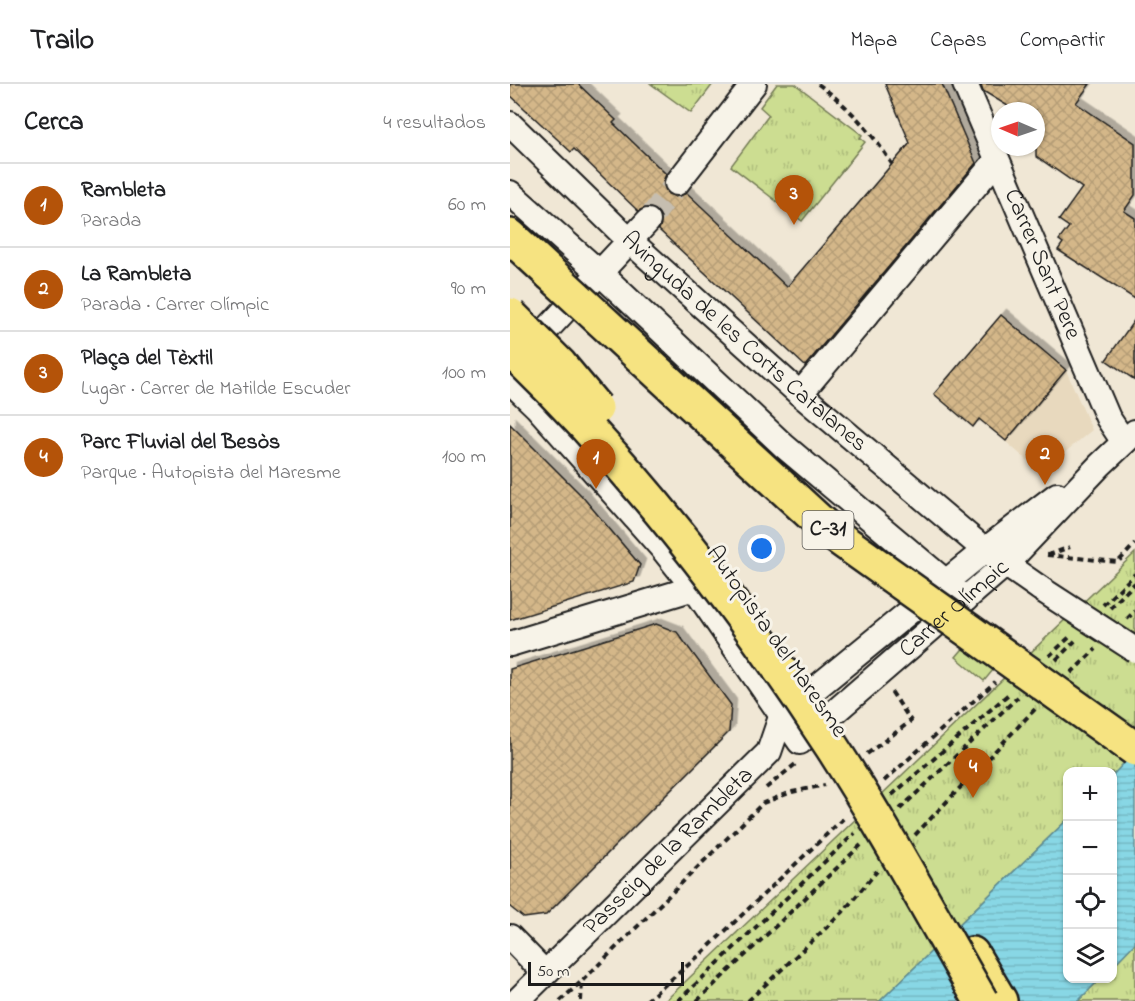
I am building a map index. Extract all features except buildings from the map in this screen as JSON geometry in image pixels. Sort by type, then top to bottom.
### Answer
[{"type":"highway","name":"C-31","points":[[510,236],[833,534],[1135,749]]},
{"type":"highway","name":"Autopista del Maresme","points":[[510,315],[560,365],[669,495],[732,575],[793,659],[882,798],[1000,1001]]},
{"type":"highway","points":[[510,349],[628,473],[705,567],[807,732],[981,1001]]},
{"type":"highway","points":[[793,659],[807,732]]},
{"type":"street","points":[[677,183],[754,84]]},
{"type":"street","name":"Carrer Sant Pere","points":[[965,84],[1108,418],[1130,437]]},
{"type":"street","name":"Avinguda de les Corts Catalanes","points":[[510,124],[635,246],[800,394],[985,550],[1135,650]]},
{"type":"street","points":[[800,394],[997,160]]},
{"type":"street","name":"Avinguda de les Corts Catalanes","points":[[510,193],[606,278],[784,446],[966,599]]},
{"type":"street","points":[[648,221],[635,246],[510,379],[694,588],[780,717],[807,732]]},
{"type":"street","name":"Carrer Olímpic","points":[[807,732],[1007,563],[1100,465],[1130,437]]},
{"type":"street","name":"Carrer Olímpic","points":[[780,717],[985,550],[1100,465]]},
{"type":"street","points":[[510,644],[694,588]]},
{"type":"street","name":"Passeig de la Rambleta","points":[[517,1001],[769,752],[780,717]]},
{"type":"street","points":[[510,937],[544,973]]},
{"type":"path","points":[[818,84],[846,105],[873,133],[892,164]]},
{"type":"path","points":[[1070,547],[1047,555],[1119,562],[1135,544]]},
{"type":"path","points":[[1098,609],[1135,574]]},
{"type":"path","points":[[1101,616],[1135,583]]},
{"type":"path","points":[[1118,628],[1135,611]]},
{"type":"path","points":[[1044,661],[1076,631]]},
{"type":"path","points":[[1050,665],[1084,633]]},
{"type":"path","points":[[1067,677],[1101,644]]},
{"type":"path","points":[[891,796],[1020,684]]},
{"type":"path","points":[[865,756],[911,721],[888,687]]},
{"type":"path","points":[[897,811],[1025,690]]},
{"type":"path","points":[[902,764],[980,697]]},
{"type":"path","points":[[909,841],[1042,702]]},
{"type":"path","points":[[561,1001],[763,803],[792,792],[827,785]]},
{"type":"path","points":[[646,1001],[701,954],[852,811]]},
{"type":"path","points":[[678,1001],[861,826]]},
{"type":"path","points":[[697,1001],[863,844]]},
{"type":"path","points":[[748,1001],[843,912],[884,864]]},
{"type":"path","points":[[581,1001],[582,981]]},
{"type":"shaded area","points":[[1001,314],[1066,370],[1092,430],[1041,472],[979,419],[973,427],[934,394]]},
{"type":"green space","points":[[651,84],[713,84],[691,113]]},
{"type":"green space","points":[[777,84],[795,84],[862,135],[860,138],[865,142],[802,221],[731,166],[769,115],[760,107]]},
{"type":"green space","points":[[1135,553],[1135,751],[1117,771],[1117,767],[1063,767],[1063,824],[880,1001],[665,1001]]},
{"type":"green space","points":[[984,624],[1012,647],[984,681],[956,657]]},
{"type":"green space","points":[[1135,943],[1135,1001],[1078,1001],[1096,983],[1117,983],[1117,962]]},
{"type":"water","points":[[1135,751],[1135,943],[1117,962],[1117,821],[1117,771]]},
{"type":"water","points":[[1063,824],[1063,983],[1096,983],[1078,1001],[880,1001]]},
{"type":"tunnel","points":[[648,221],[677,183]]},
{"type":"place","name":"Plaça del Tèxtil","points":[[794,225]]},
{"type":"place","name":"La Rambleta","points":[[1045,485]]},
{"type":"place","name":"Rambleta","points":[[596,489]]},
{"type":"place","name":"Parc Fluvial del Besòs","points":[[973,798]]}]
